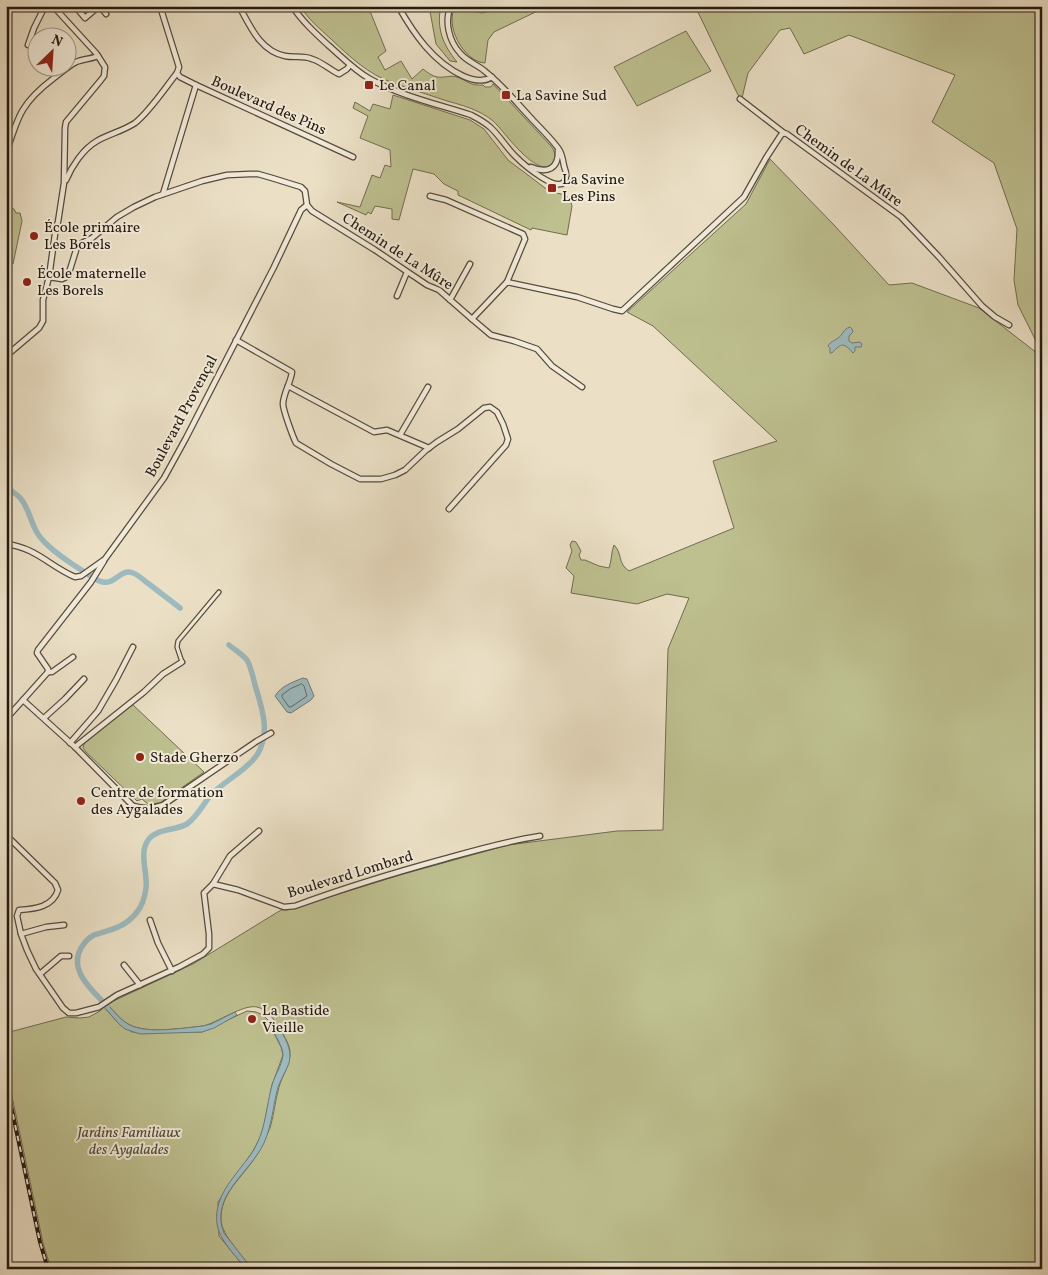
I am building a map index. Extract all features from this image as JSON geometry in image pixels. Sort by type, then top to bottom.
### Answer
[{"type":"street","points":[[34,28],[45,6]]},
{"type":"street","points":[[6,356],[39,328],[43,320],[43,300],[49,277],[64,183],[64,133],[66,122],[101,80],[105,72],[104,65],[87,42],[53,6]]},
{"type":"street","points":[[75,6],[85,18],[99,6],[106,14]]},
{"type":"street","points":[[64,183],[88,147],[123,130],[146,113],[177,73],[179,67],[160,6]]},
{"type":"street","points":[[239,6],[261,42],[267,48],[286,56],[312,59],[340,74],[350,65]]},
{"type":"street","points":[[292,6],[315,34],[364,76],[403,94],[480,119],[490,126],[510,151],[536,174],[554,184],[562,184],[566,179],[563,160],[558,148],[486,71],[466,59],[454,46],[448,30],[448,14],[451,6]]},
{"type":"street","points":[[398,6],[414,33],[442,64],[468,78],[486,80],[492,77]]},
{"type":"street","points":[[6,154],[15,123],[32,97],[76,62],[98,56]]},
{"type":"street","name":"Boulevard des Pins","points":[[177,73],[180,77],[196,85],[353,157]]},
{"type":"street","points":[[163,194],[196,85]]},
{"type":"street","points":[[740,99],[784,133]]},
{"type":"street","name":"Chemin de La Mûre","points":[[508,282],[577,297],[613,310],[622,311],[744,196],[766,158],[784,133],[788,134],[901,217],[982,306],[995,317],[1009,325]]},
{"type":"street","points":[[525,165],[538,170],[550,170],[556,164],[559,155],[558,148]]},
{"type":"street","name":"Chemin de La Mûre","points":[[49,277],[65,278],[70,273],[77,247],[92,238],[117,217],[155,196],[227,175],[258,174],[301,187],[305,191],[308,205],[312,211],[376,250],[427,285],[439,290],[491,335],[537,349],[552,366],[582,387]]},
{"type":"street","points":[[430,196],[446,200],[523,234],[525,239],[508,282],[472,319]]},
{"type":"street","name":"Boulevard Provençal","points":[[6,544],[19,546],[36,553],[75,577],[80,576],[105,560],[164,478],[274,267],[301,210],[308,205]]},
{"type":"street","points":[[450,300],[470,264]]},
{"type":"street","points":[[397,296],[407,272]]},
{"type":"street","points":[[236,340],[292,372],[283,404],[296,443],[360,479],[381,479],[395,475],[405,470],[429,448],[458,430],[484,408],[490,408],[497,412],[508,439],[506,445],[449,509]]},
{"type":"street","points":[[288,386],[374,432],[387,430],[429,448]]},
{"type":"street","points":[[400,435],[428,387]]},
{"type":"street","points":[[48,672],[37,652],[38,650],[91,582],[105,560]]},
{"type":"street","points":[[75,747],[144,692],[163,674],[182,662],[177,647],[178,641],[219,592]]},
{"type":"street","points":[[70,743],[98,711],[133,647]]},
{"type":"street","points":[[6,719],[48,672],[52,672],[73,658]]},
{"type":"street","points":[[44,718],[84,678]]},
{"type":"street","points":[[23,700],[75,747],[133,806],[142,808],[152,809],[162,805],[271,733]]},
{"type":"street","points":[[6,836],[55,884],[58,890],[56,897],[46,906],[19,910],[17,916],[27,950],[40,974],[63,1008],[69,1013],[76,1013],[99,1007],[108,1000],[172,971],[203,954],[209,948],[204,893],[213,884],[230,856],[259,831]]},
{"type":"street","name":"Boulevard Lombard","points":[[213,884],[238,890],[284,907],[295,906],[359,883],[421,865],[510,841],[540,836]]},
{"type":"street","points":[[150,920],[158,943],[172,971]]},
{"type":"street","points":[[21,934],[46,927],[64,925]]},
{"type":"street","points":[[40,974],[61,956],[69,956]]},
{"type":"street","points":[[124,965],[140,985]]},
{"type":"green space","points":[[300,6],[368,6],[386,51],[378,57],[385,70],[401,61],[412,79],[423,69],[437,77],[455,76],[472,84],[485,87],[491,87],[493,84],[551,146],[555,156],[554,160],[548,166],[541,166],[533,162],[515,146],[495,123],[481,113],[375,75],[345,52],[314,24]]},
{"type":"green space","points":[[429,6],[441,6],[439,22],[444,43],[457,62],[450,61],[436,44]]},
{"type":"green space","points":[[456,6],[468,6],[473,11],[482,13],[498,6],[548,6],[494,32],[488,40],[485,63],[477,61],[470,56],[458,41],[452,22]]},
{"type":"green space","points":[[695,6],[1042,6],[1042,353],[1018,305],[1014,280],[1017,229],[994,163],[932,122],[955,75],[849,35],[804,54],[790,28],[780,30],[748,73],[742,98],[738,95]]},
{"type":"green space","points":[[686,31],[711,71],[637,106],[614,67]]},
{"type":"green space","points":[[393,95],[470,120],[484,129],[508,160],[545,188],[566,195],[570,200],[572,206],[567,235],[532,228],[531,230],[458,195],[458,191],[444,184],[434,174],[413,169],[399,220],[392,219],[392,209],[375,206],[371,214],[368,212],[366,215],[337,202],[360,207],[372,175],[380,178],[385,165],[391,167],[390,150],[360,138],[368,116],[353,108],[355,102],[370,111],[373,104],[390,109]]},
{"type":"green space","points":[[770,159],[889,285],[912,283],[979,308],[1042,357],[1042,1269],[252,1269],[225,1233],[222,1227],[221,1211],[228,1194],[251,1164],[270,1128],[279,1087],[290,1056],[284,1036],[270,1015],[257,1007],[245,1008],[203,1026],[156,1030],[137,1028],[130,1025],[107,1004],[193,964],[281,910],[287,910],[400,875],[508,845],[617,831],[663,830],[668,649],[689,598],[667,594],[637,604],[571,593],[574,576],[566,568],[572,551],[570,545],[572,541],[576,542],[581,551],[579,555],[581,560],[609,568],[614,545],[617,548],[621,562],[629,571],[734,528],[713,461],[777,441],[653,326],[627,312],[746,204]]},
{"type":"green space","points":[[6,206],[14,209],[16,213],[20,213],[22,221],[13,264],[6,262]]},
{"type":"green space","name":"Stade Gherzo","points":[[132,704],[204,772],[160,803],[148,804],[142,799],[137,801],[83,748],[86,741]]},
{"type":"green space","name":"Jardins Familiaux des Aygalades","points":[[104,1007],[119,1024],[132,1032],[202,1032],[247,1011],[263,1015],[270,1022],[283,1055],[272,1085],[264,1125],[253,1151],[218,1202],[219,1236],[246,1269],[51,1269],[43,1243],[6,1068],[6,1033],[66,1017],[89,1017]]},
{"type":"water","points":[[850,327],[853,332],[849,336],[849,341],[852,343],[860,342],[862,344],[861,347],[855,347],[853,353],[843,345],[830,353],[829,344]]},
{"type":"water","points":[[303,678],[307,679],[314,696],[291,713],[287,712],[275,696],[284,687]]},
{"type":"water","points":[[107,1004],[127,1023],[137,1028],[146,1029],[166,1030],[203,1026],[235,1012],[237,1015],[214,1028],[202,1032],[140,1034],[125,1029],[119,1024],[104,1007]]},
{"type":"water","points":[[277,1023],[289,1047],[289,1063],[278,1087],[271,1122],[264,1143],[258,1154],[233,1185],[226,1196],[222,1208],[221,1220],[224,1233],[252,1269],[246,1269],[228,1248],[221,1236],[218,1230],[217,1213],[219,1203],[228,1185],[253,1151],[261,1135],[272,1085],[283,1055],[271,1027]]},
{"type":"waterway","points":[[6,487],[24,503],[34,528],[40,537],[71,563],[92,577],[106,582],[123,573],[133,573],[180,608]]},
{"type":"waterway","points":[[107,1006],[89,987],[80,973],[78,956],[81,948],[92,936],[123,925],[139,910],[146,888],[144,850],[149,839],[157,833],[182,826],[191,821],[211,795],[252,761],[261,747],[264,738],[264,720],[251,669],[247,660],[229,645]]},
{"type":"railway","points":[[6,1082],[40,1242],[48,1269]]},
{"type":"place","name":"Le Canal","points":[[369,85]]},
{"type":"place","name":"La Savine Sud","points":[[506,95]]},
{"type":"place","name":"La Savine Les Pins","points":[[552,188]]},
{"type":"place","name":"École primaire Les Borels","points":[[34,236]]},
{"type":"place","name":"École maternelle Les Borels","points":[[27,282]]},
{"type":"place","name":"Stade Gherzo","points":[[140,757]]},
{"type":"place","name":"Centre de formation des Aygalades","points":[[81,801]]},
{"type":"place","name":"La Bastide Vieille","points":[[252,1019]]}]
